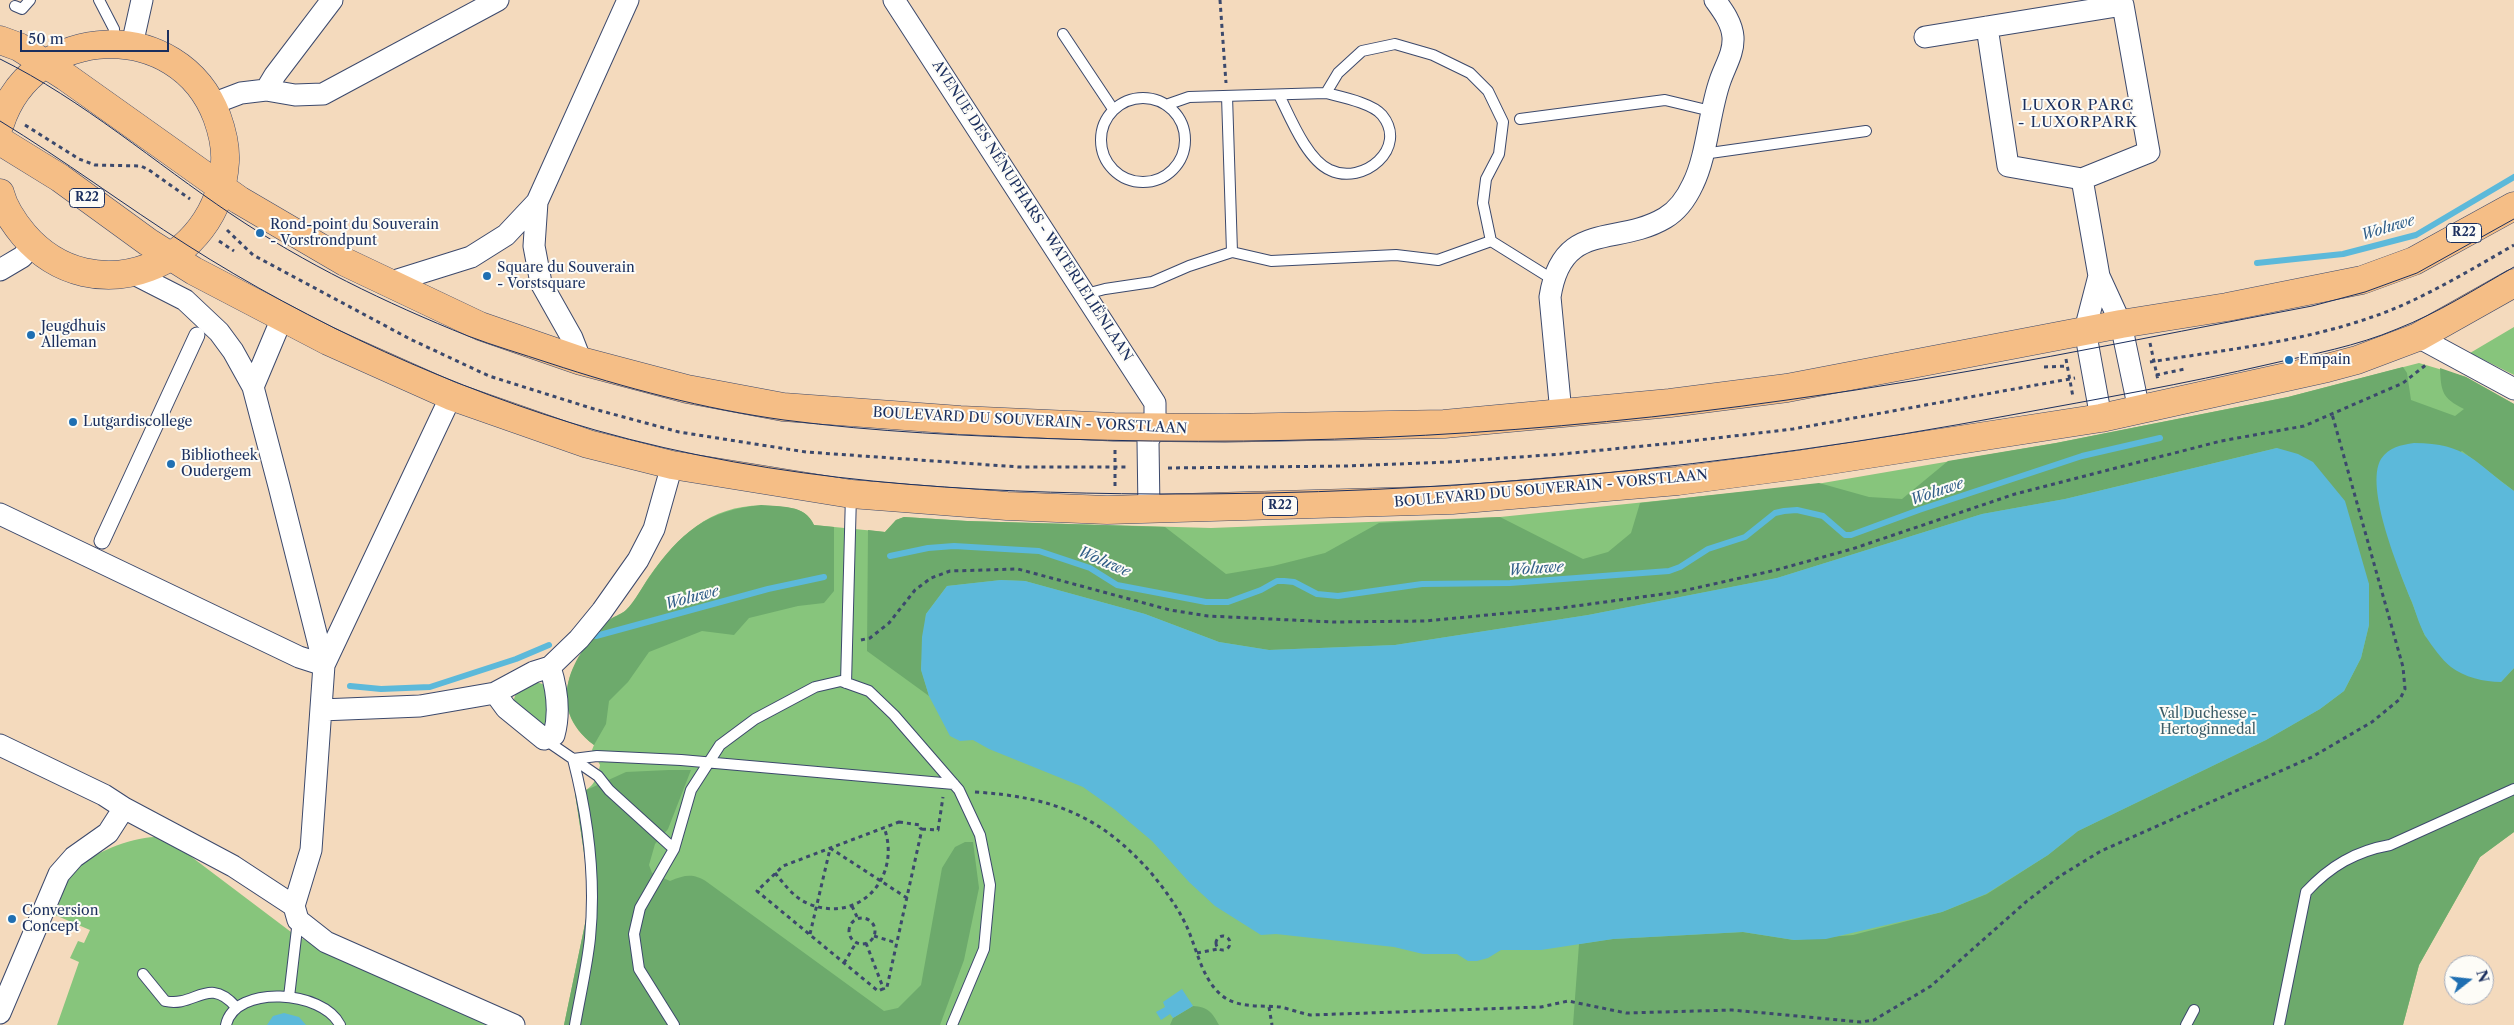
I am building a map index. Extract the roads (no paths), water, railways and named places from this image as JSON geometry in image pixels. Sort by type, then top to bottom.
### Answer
[{"type":"main road","name":"BOULEVARD DU SOUVERAIN - VORSTLAAN","points":[[0,40],[19,48],[45,64],[222,188],[345,262],[480,326],[581,361],[686,390],[783,407],[960,420],[1155,427],[1444,424],[1788,388],[2085,330],[2227,307],[2362,280],[2414,261],[2514,206]]},
{"type":"main road","points":[[0,193],[13,222],[32,245],[54,260],[79,271],[105,275],[132,273],[172,258],[199,234],[213,226],[226,160],[222,131],[212,104],[197,83],[178,66],[156,53],[123,44],[78,49],[45,64],[21,86],[2,118]]},
{"type":"main road","name":"BOULEVARD DU SOUVERAIN - VORSTLAAN","points":[[0,141],[60,178],[172,258],[328,341],[450,396],[588,444],[672,465],[851,494],[1007,506],[1149,510],[1452,500],[1678,480],[1798,465],[2101,418],[2357,360],[2423,347],[2514,283]]},
{"type":"street","points":[[123,44],[142,0]]},
{"type":"street","points":[[266,90],[275,75],[332,0]]},
{"type":"street","points":[[212,104],[241,93],[266,90],[295,95],[323,94],[498,0]]},
{"type":"street","points":[[388,283],[471,257],[506,234],[537,202],[628,0]]},
{"type":"street","name":"AVENUE DES NÉNUPHARS - WATERLELIËNLAAN","points":[[894,0],[1155,403],[1155,427],[1148,442],[1149,510]]},
{"type":"street","points":[[1561,413],[1550,311],[1552,279],[1565,256],[1581,244],[1598,237],[1636,228],[1665,218],[1683,201],[1694,182],[1703,154],[1711,111],[1720,79],[1730,58],[1733,37],[1727,16],[1715,0]]},
{"type":"street","points":[[1924,37],[2123,5],[2149,152],[2082,178],[2008,166],[1987,27]]},
{"type":"street","points":[[2082,178],[2099,276],[2121,324],[2139,410]]},
{"type":"street","points":[[537,202],[534,246],[541,283],[572,338],[581,361]]},
{"type":"street","points":[[0,270],[22,257],[32,245]]},
{"type":"street","points":[[132,273],[185,300],[202,314],[233,352],[253,388],[324,665],[311,850],[296,913]]},
{"type":"street","points":[[2099,276],[2085,330],[2101,418]]},
{"type":"street","points":[[253,388],[282,318]]},
{"type":"street","points":[[102,541],[197,334]]},
{"type":"street","points":[[2423,347],[2514,389]]},
{"type":"street","points":[[324,665],[450,396]]},
{"type":"street","points":[[321,710],[420,706],[495,694],[534,672],[550,667],[579,639],[602,611],[638,560],[654,529],[672,465]]},
{"type":"street","points":[[0,514],[299,657],[324,665]]},
{"type":"street","points":[[495,694],[506,708],[544,739],[554,735],[558,720],[554,681],[550,667]]},
{"type":"street","points":[[0,745],[104,795],[124,808],[233,866],[296,913],[326,942],[514,1025]]},
{"type":"street","points":[[0,1013],[59,874],[74,856],[108,833],[124,808]]},
{"type":"lane","points":[[15,6],[22,9],[30,0]]},
{"type":"lane","points":[[99,0],[123,44]]},
{"type":"lane","points":[[1063,34],[1113,109]]},
{"type":"lane","points":[[1326,93],[1338,73],[1362,52],[1395,44],[1433,55],[1470,73],[1488,91],[1503,122],[1499,154],[1486,179],[1483,203],[1491,241],[1552,279]]},
{"type":"lane","points":[[1166,105],[1189,97],[1326,93],[1365,104],[1382,115],[1390,134],[1386,155],[1371,168],[1351,174],[1330,170],[1314,157],[1298,134],[1279,95]]},
{"type":"lane","points":[[1227,96],[1232,252]]},
{"type":"lane","points":[[1139,98],[1153,99],[1166,105],[1176,114],[1183,126],[1185,140],[1183,154],[1176,166],[1166,175],[1153,181],[1139,182],[1126,179],[1115,171],[1106,160],[1101,147],[1101,133],[1105,120],[1113,109],[1125,101],[1139,98]]},
{"type":"lane","points":[[1520,119],[1665,100],[1711,111]]},
{"type":"lane","points":[[1703,154],[1866,131]]},
{"type":"lane","points":[[1086,294],[1105,288],[1152,282],[1232,252],[1271,261],[1396,255],[1438,260],[1491,241]]},
{"type":"lane","points":[[846,683],[851,494]]},
{"type":"lane","points":[[674,1025],[639,969],[634,934],[640,908],[674,849],[691,790],[720,745],[755,719],[815,687],[841,681],[869,691],[894,715],[957,788],[980,835],[990,885],[984,949],[952,1025]]},
{"type":"lane","points":[[544,739],[598,776],[609,790],[674,849]]},
{"type":"lane","points":[[573,759],[597,756],[708,762],[942,783],[957,788]]},
{"type":"lane","points":[[573,759],[585,813],[591,867],[590,937],[575,1025]]},
{"type":"lane","points":[[2278,1025],[2306,892],[2319,878],[2345,859],[2369,849],[2390,845],[2514,789]]},
{"type":"lane","points":[[289,997],[296,913]]},
{"type":"lane","points":[[143,974],[165,1001],[176,1003],[198,994],[214,992],[226,996],[236,1008]]},
{"type":"lane","points":[[226,1025],[229,1015],[236,1008],[261,998],[289,997],[315,1002],[332,1014],[340,1025]]},
{"type":"lane","points":[[2186,1025],[2194,1010]]},
{"type":"water","points":[[2414,443],[2432,444],[2459,451],[2469,456],[2514,491],[2514,668],[2501,682],[2481,680],[2456,671],[2434,649],[2420,624],[2392,551],[2380,509],[2377,472],[2384,455],[2392,449]]},
{"type":"water","points":[[2277,448],[2298,454],[2313,462],[2345,501],[2369,584],[2369,625],[2361,658],[2344,691],[2320,709],[2266,740],[2078,831],[2048,855],[1986,894],[1942,912],[1826,939],[1794,940],[1743,932],[1613,939],[1541,950],[1501,950],[1488,958],[1468,961],[1457,954],[1423,954],[1394,947],[1276,934],[1261,935],[1215,906],[1189,882],[1152,841],[1114,809],[1083,787],[989,749],[973,740],[960,741],[950,736],[929,696],[921,670],[922,637],[926,614],[947,586],[1001,580],[1025,581],[1145,614],[1219,642],[1269,650],[1395,645],[1588,615],[1777,578],[1982,514],[2065,499]]},
{"type":"water","points":[[1182,989],[1193,1006],[1173,1018],[1170,1014],[1161,1020],[1156,1012],[1165,1007],[1163,1002]]},
{"type":"water","points":[[284,1013],[299,1017],[306,1025],[267,1025],[273,1016]]},
{"type":"waterway","name":"Woluwe","points":[[2257,263],[2343,254],[2416,235],[2514,177]]},
{"type":"waterway","name":"Woluwe","points":[[890,556],[928,548],[954,546],[1039,551],[1090,568],[1117,585],[1206,602],[1228,602],[1261,590],[1277,581],[1294,582],[1317,594],[1338,596],[1422,584],[1510,583],[1669,571],[1680,567],[1708,549],[1745,537],[1775,513],[1797,510],[1823,516],[1845,535],[1851,535],[1919,510],[2082,456],[2160,438]]},
{"type":"waterway","name":"Woluwe","points":[[596,636],[768,589],[824,577]]},
{"type":"waterway","name":"Woluwe","points":[[350,686],[381,689],[430,687],[516,659],[549,645]]},
{"type":"tram line","points":[[0,59],[60,93],[231,214],[288,250],[376,296],[468,336],[607,381],[695,404],[784,420],[853,428],[923,433],[1153,441],[1334,439],[1425,435],[1606,422],[1787,400],[1919,380],[2312,306],[2365,292],[2417,273],[2514,219]]},
{"type":"tram line","points":[[0,121],[234,274],[333,327],[385,352],[490,395],[595,430],[664,448],[733,462],[803,473],[944,487],[1015,491],[1157,494],[1372,490],[1586,475],[1693,464],[1799,450],[1905,434],[2109,397],[2335,349],[2382,335],[2412,323],[2514,267]]},
{"type":"place","name":"Rond-point du Souverain - Vorstrondpunt","points":[[260,233]]},
{"type":"place","name":"Square du Souverain - Vorstsquare","points":[[487,276]]},
{"type":"place","name":"Jeugdhuis Alleman","points":[[31,335]]},
{"type":"place","name":"Empain","points":[[2289,360]]},
{"type":"place","name":"Lutgardiscollege","points":[[73,422]]},
{"type":"place","name":"Bibliotheek Oudergem","points":[[171,464]]},
{"type":"place","name":"Conversion Concept","points":[[12,919]]},
{"type":"district","name":"LUXOR PARC - LUXORPARK","points":[[2078,114]]},
{"type":"park label","name":"Val Duchesse - Hertoginnedal","points":[[2208,722]]}]
